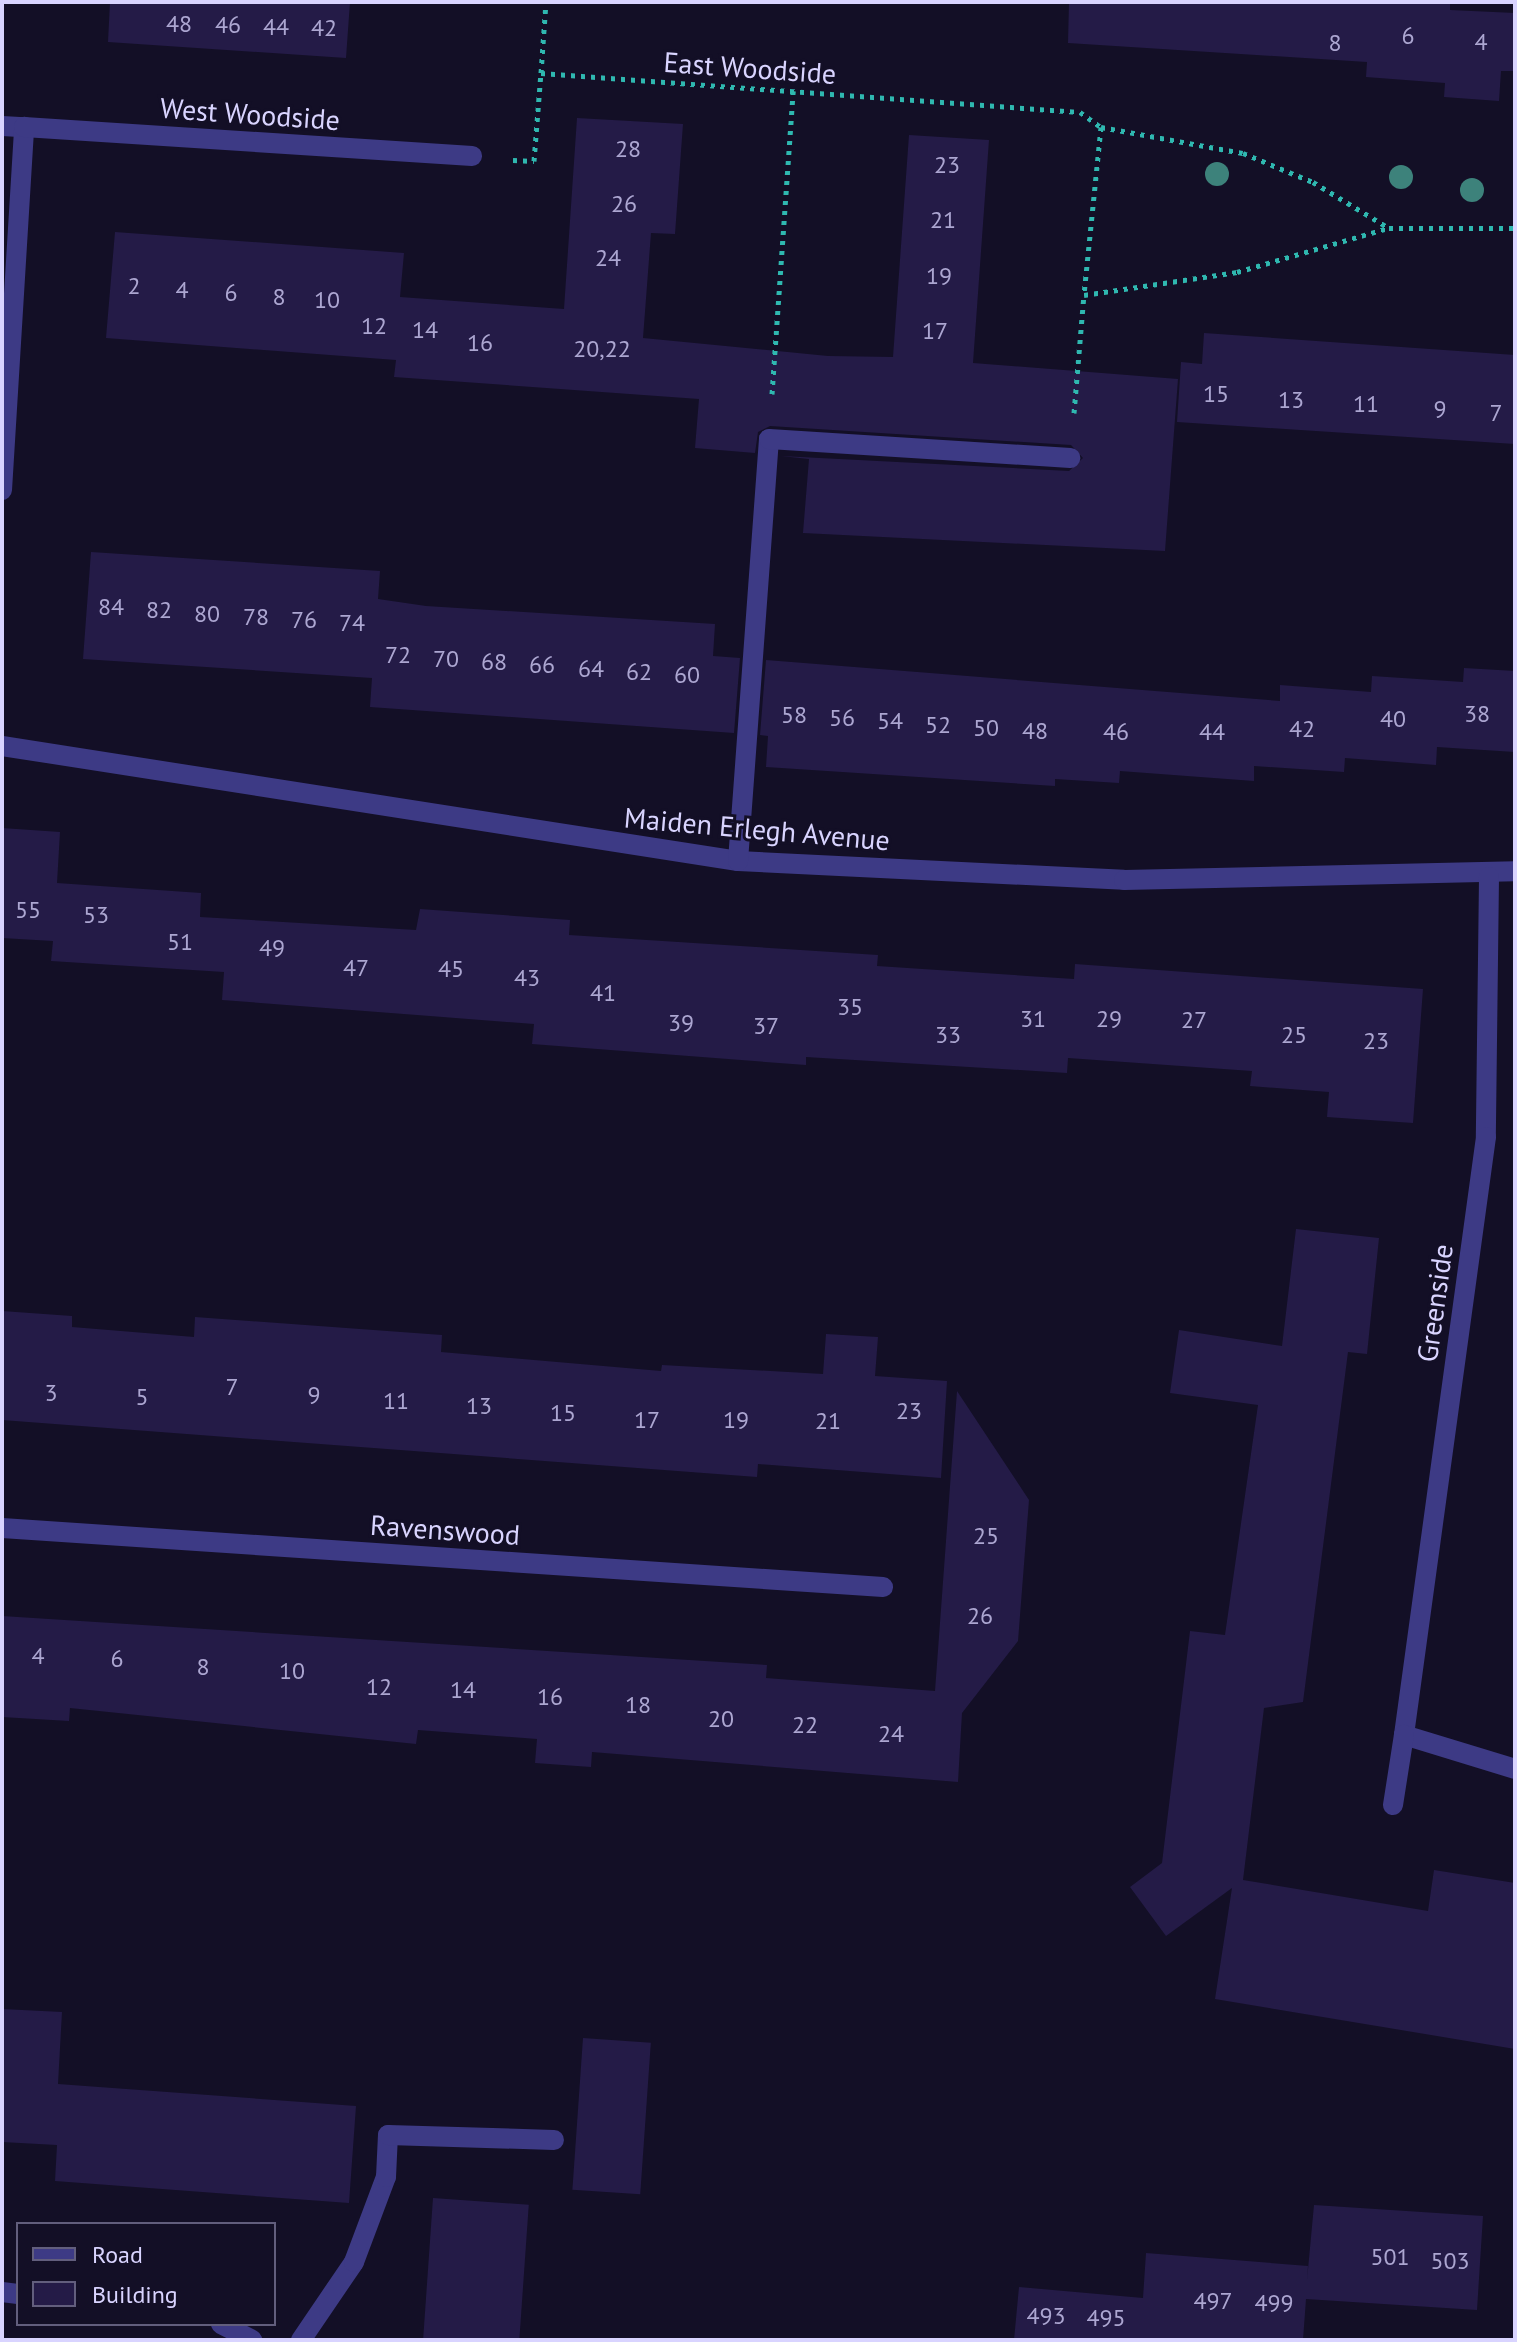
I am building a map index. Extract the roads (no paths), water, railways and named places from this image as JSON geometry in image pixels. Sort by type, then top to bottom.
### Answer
[{"type":"street","name":"West Woodside","points":[[2,126],[472,156]]},
{"type":"street","points":[[2,490],[24,127]]},
{"type":"street","points":[[738,861],[769,439],[1070,458]]},
{"type":"street","name":"Maiden Erlegh Avenue","points":[[2,746],[738,861],[1124,880],[1489,877],[1515,871]]},
{"type":"street","name":"Greenside","points":[[1393,1805],[1486,1137],[1489,877]]},
{"type":"street","name":"Ravenswood","points":[[2,1528],[883,1587]]},
{"type":"street","points":[[1404,1735],[1515,1769]]},
{"type":"street","points":[[301,2340],[354,2262],[386,2177],[388,2135],[554,2140]]},
{"type":"street","points":[[225,2326],[252,2340]]}]
